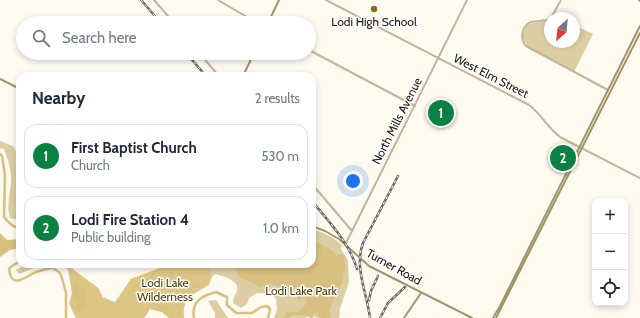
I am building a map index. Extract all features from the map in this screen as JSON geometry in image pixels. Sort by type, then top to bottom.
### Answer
[{"type":"main road","points":[[271,16],[279,0]]},
{"type":"main road","points":[[493,318],[520,270],[640,26]]},
{"type":"main road","points":[[496,318],[515,283],[524,257],[605,104],[640,33]]},
{"type":"main road","points":[[630,47],[630,53]]},
{"type":"main road","points":[[245,72],[251,60]]},
{"type":"main road","points":[[0,79],[16,88]]},
{"type":"main road","points":[[605,104],[609,92],[608,90]]},
{"type":"main road","name":"Turner Road","points":[[316,228],[339,239],[367,265],[472,318]]},
{"type":"main road","points":[[404,318],[421,292]]},
{"type":"street","points":[[154,0],[168,16]]},
{"type":"street","points":[[218,0],[245,16]]},
{"type":"street","name":"West Elm Street","points":[[326,0],[529,105],[560,137],[640,178]]},
{"type":"street","name":"North Mills Avenue","points":[[345,245],[467,0]]},
{"type":"street","points":[[554,12],[561,0]]},
{"type":"street","points":[[544,21],[531,22],[526,26],[522,38],[524,44],[529,49],[608,90]]},
{"type":"street","points":[[316,54],[415,106]]},
{"type":"street","points":[[205,60],[216,72]]},
{"type":"street","points":[[316,189],[352,231]]},
{"type":"green space","points":[[544,22],[544,48],[580,48],[580,28],[593,34],[574,72],[529,49],[522,37],[526,26],[533,23]]},
{"type":"green space","points":[[0,141],[13,146],[16,151],[16,219],[10,218],[9,214],[8,205],[11,174],[4,149],[0,148]]},
{"type":"green space","name":"Lodi Lake Park","points":[[316,230],[328,235],[342,245],[341,249],[348,260],[349,282],[340,308],[339,318],[318,318],[313,316],[304,318],[274,318],[277,309],[276,299],[270,293],[257,293],[249,298],[247,304],[241,308],[233,303],[237,291],[236,284],[227,278],[216,274],[213,275],[209,285],[187,298],[183,309],[184,318],[169,318],[162,312],[150,309],[144,318],[77,318],[72,311],[72,277],[66,268],[72,268],[98,288],[103,297],[115,302],[131,279],[160,268],[316,268]]},
{"type":"green space","points":[[20,268],[33,268],[20,274],[15,270]]},
{"type":"green space","name":"Lodi Lake Wilderness","points":[[160,268],[211,268],[209,284],[189,297],[185,305],[184,318],[169,318],[162,312],[150,309],[144,318],[76,318],[69,303],[72,294],[68,269],[75,271],[98,288],[102,298],[115,303],[131,279]]},
{"type":"green space","points":[[216,300],[228,318],[215,318],[215,313],[208,301]]},
{"type":"shaded area","points":[[0,233],[7,240],[16,239],[16,249],[10,250],[0,257]]},
{"type":"shaded area","points":[[316,243],[330,249],[336,256],[341,254],[344,256],[346,269],[343,275],[343,282],[335,294],[329,313],[331,315],[330,318],[322,318],[318,316],[318,313],[316,312],[312,315],[314,318],[309,318],[310,316],[293,315],[288,318],[284,318],[286,312],[298,312],[308,302],[305,299],[301,299],[300,301],[297,299],[302,290],[302,286],[296,287],[292,292],[289,292],[272,284],[266,284],[260,287],[240,277],[234,268],[316,268]]},
{"type":"shaded area","points":[[74,284],[85,288],[88,296],[83,310],[78,312],[76,308],[77,302],[72,297]]},
{"type":"waterway","points":[[0,154],[2,156],[5,175],[4,217],[9,223],[16,228]]},
{"type":"waterway","points":[[16,264],[9,269],[12,279],[15,280],[22,279],[39,271],[53,268]]},
{"type":"waterway","points":[[53,268],[60,273],[66,293],[66,318]]},
{"type":"waterway","points":[[136,318],[142,311],[152,304],[171,310],[174,309],[187,291],[207,281]]},
{"type":"waterway","points":[[194,318],[194,307],[196,303],[206,295],[216,292],[227,297],[227,305],[236,313],[252,313],[261,307],[267,306],[270,309],[268,318]]},
{"type":"railway","points":[[141,0],[155,16]]},
{"type":"railway","points":[[192,60],[203,72]]},
{"type":"railway","points":[[370,318],[360,271],[361,252],[363,243],[398,176]]},
{"type":"railway","points":[[316,206],[344,241],[357,269]]},
{"type":"railway","points":[[369,300],[371,291],[378,276]]},
{"type":"railway","points":[[380,318],[388,303],[405,287]]},
{"type":"place","name":"Lodi High School","points":[[374,9]]},
{"type":"place","name":"First Baptist Church","points":[[441,113]]},
{"type":"place","name":"Lodi Fire Station 4","points":[[563,158]]}]
